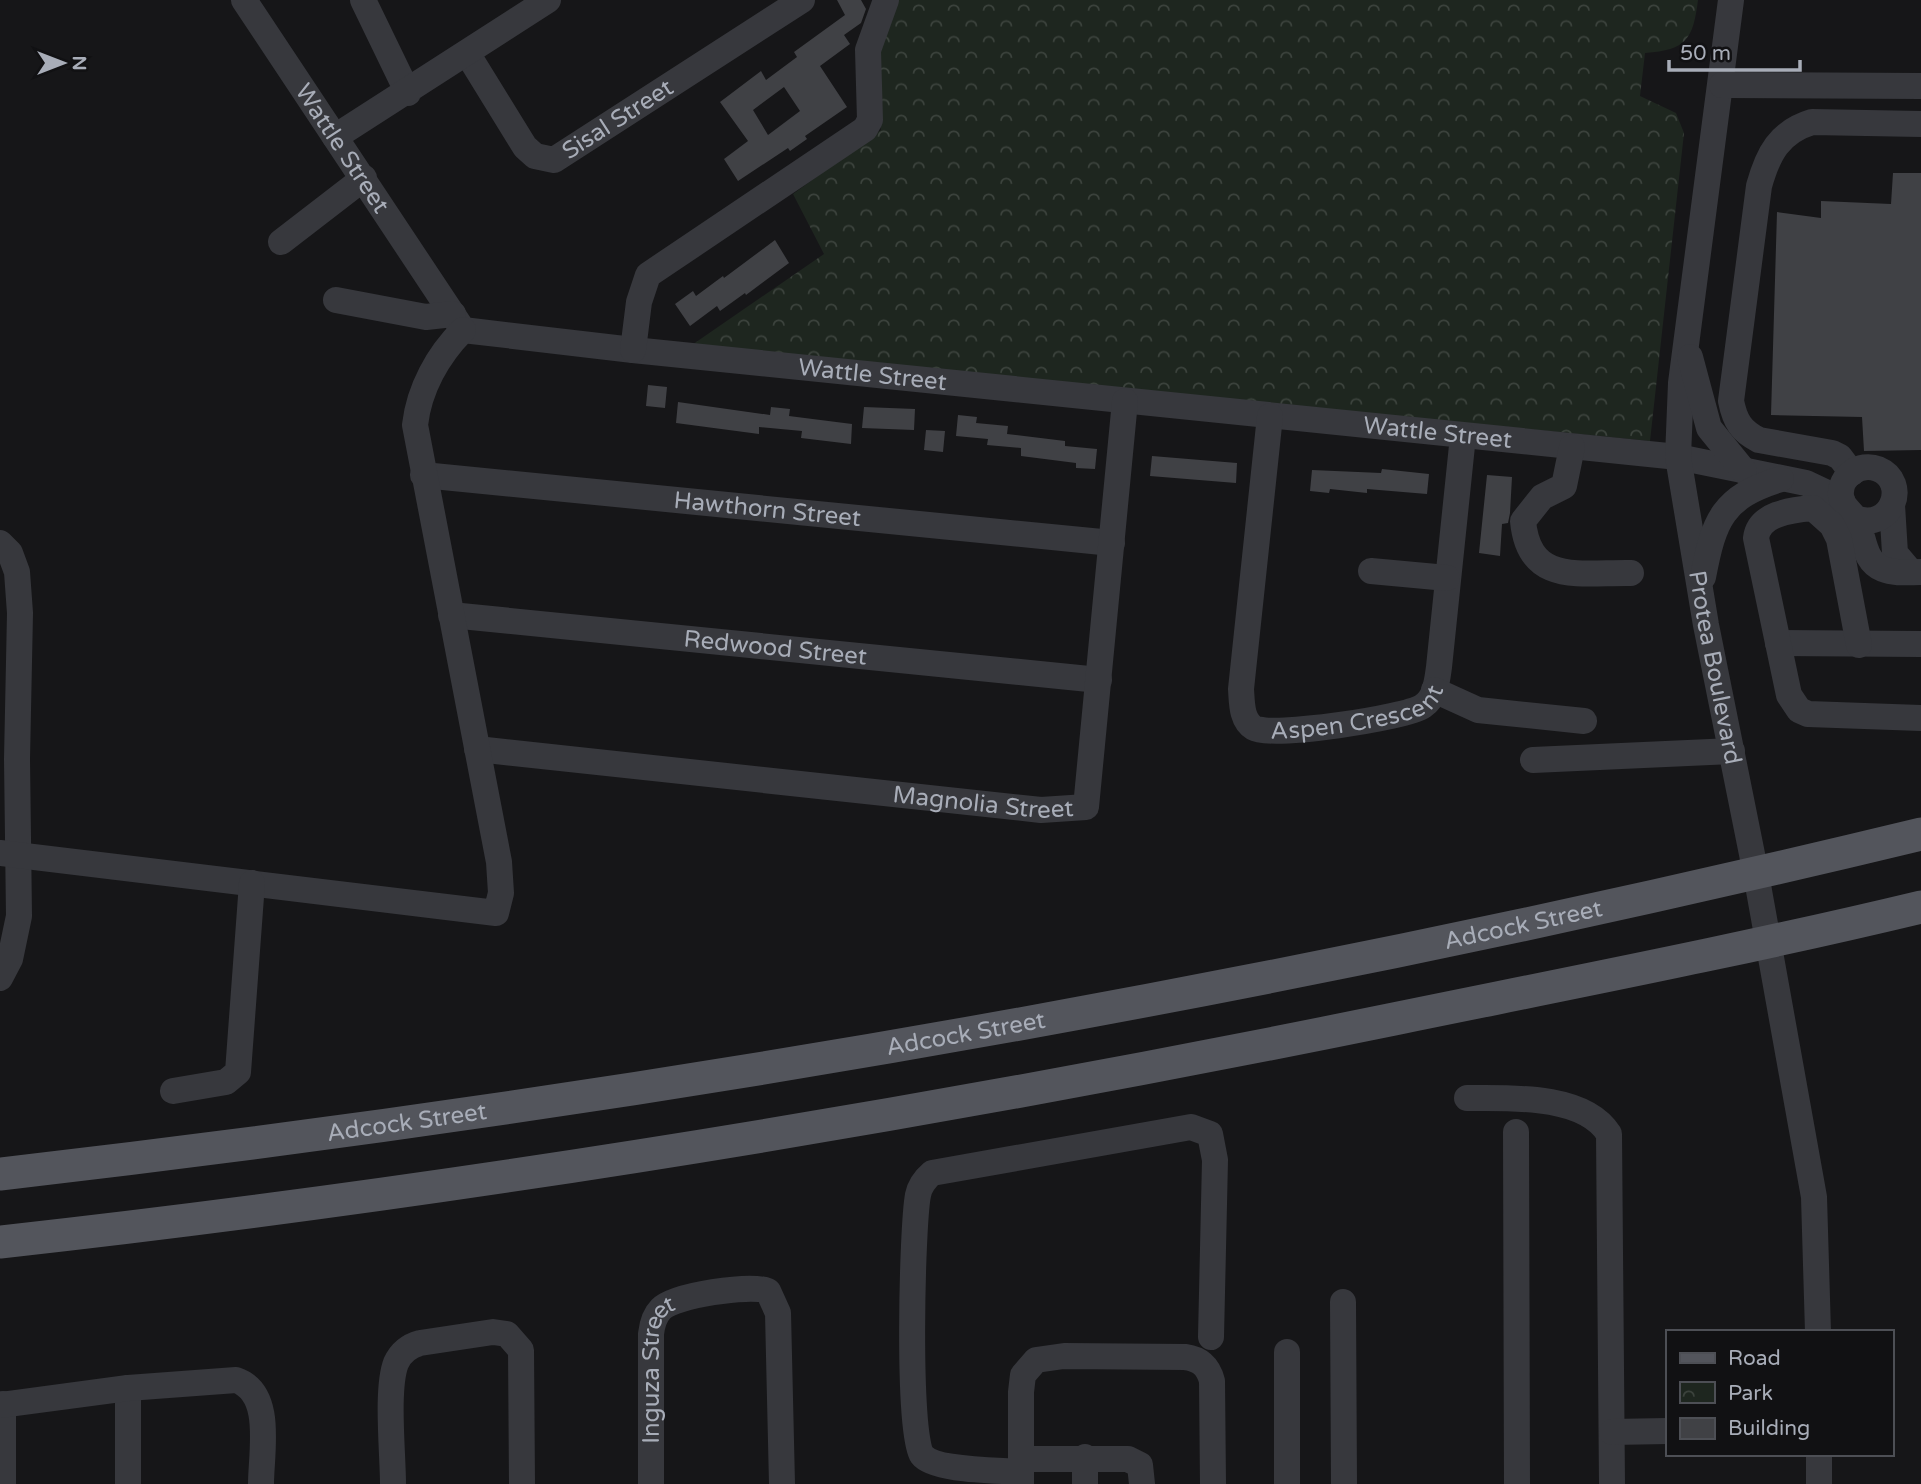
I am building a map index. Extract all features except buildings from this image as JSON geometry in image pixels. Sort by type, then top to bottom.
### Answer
[{"type":"main road","name":"Adcock Street","points":[[0,1174],[480,1113],[1038,1023],[1332,966],[1756,874],[1921,834]]},
{"type":"main road","points":[[0,1242],[164,1223],[760,1138],[1184,1062],[1769,944],[1921,907]]},
{"type":"street","name":"Wattle Street","points":[[244,0],[458,322],[633,350],[1678,457],[1848,492]]},
{"type":"street","points":[[363,0],[408,93]]},
{"type":"street","points":[[335,137],[408,93],[548,0]]},
{"type":"street","name":"Sisal Street","points":[[467,53],[525,146],[535,156],[554,160],[563,157],[802,0]]},
{"type":"street","points":[[633,350],[639,302],[648,275],[853,138],[870,120],[868,50],[886,0]]},
{"type":"street","name":"Protea Boulevard","points":[[1731,0],[1678,408],[1678,457],[1700,591],[1756,874],[1814,1197],[1818,1330]]},
{"type":"street","points":[[1722,85],[1921,86]]},
{"type":"street","points":[[1916,572],[1882,569],[1873,563],[1848,492],[1840,457],[1832,453],[1759,440],[1739,427],[1734,415],[1734,380],[1759,186],[1766,161],[1777,142],[1798,127],[1812,122],[1921,124]]},
{"type":"street","points":[[281,242],[364,178]]},
{"type":"street","points":[[8,853],[496,913],[501,880],[452,615],[417,446],[417,409],[421,394],[458,322],[336,300]]},
{"type":"street","points":[[1686,341],[1709,428],[1744,471]]},
{"type":"street","name":"Magnolia Street","points":[[477,749],[1057,810],[1086,807],[1125,401]]},
{"type":"street","name":"Aspen Crescent","points":[[1270,416],[1241,689],[1246,719],[1252,727],[1264,732],[1313,728],[1415,710],[1425,705],[1434,690],[1462,436]]},
{"type":"street","points":[[1572,447],[1564,486],[1542,497],[1524,521],[1535,558],[1546,568],[1631,573]]},
{"type":"street","points":[[1848,492],[1868,467],[1885,473],[1894,488],[1892,505],[1895,552],[1916,572]]},
{"type":"street","name":"Hawthorn Street","points":[[423,475],[1112,543]]},
{"type":"street","points":[[1700,591],[1712,536],[1726,508],[1756,486],[1794,481]]},
{"type":"street","points":[[1848,492],[1872,521],[1887,513],[1892,505]]},
{"type":"street","points":[[1859,645],[1839,539],[1832,525],[1812,509],[1764,520],[1757,527],[1756,538],[1789,695],[1799,710],[1808,714],[1921,718]]},
{"type":"street","points":[[0,543],[10,552],[17,572],[20,613],[8,853],[19,916],[10,959],[0,978]]},
{"type":"street","points":[[1371,571],[1447,578]]},
{"type":"street","name":"Redwood Street","points":[[452,615],[1099,680]]},
{"type":"street","points":[[1778,643],[1921,644]]},
{"type":"street","points":[[1434,690],[1478,710],[1584,721]]},
{"type":"street","points":[[1533,760],[1732,751]]},
{"type":"street","points":[[173,1091],[226,1082],[237,1072],[252,883]]},
{"type":"street","points":[[1466,1098],[1514,1098],[1584,1111],[1601,1120],[1609,1134],[1612,1484]]},
{"type":"street","points":[[1142,1484],[1141,1469],[1135,1460],[1085,1457],[1021,1472],[946,1466],[929,1461],[919,1448],[913,1412],[915,1230],[918,1193],[923,1182],[932,1173],[1191,1127],[1202,1129],[1210,1134],[1215,1160],[1211,1337]]},
{"type":"street","points":[[1516,1132],[1517,1484]]},
{"type":"street","name":"Inguza Street","points":[[651,1484],[653,1320],[670,1302],[750,1288],[768,1291],[778,1313],[782,1484]]},
{"type":"street","points":[[1343,1302],[1344,1484]]},
{"type":"street","points":[[393,1484],[393,1382],[396,1363],[410,1346],[493,1332],[507,1334],[520,1350],[522,1484]]},
{"type":"street","points":[[1287,1352],[1287,1484]]},
{"type":"street","points":[[1021,1472],[1023,1375],[1036,1360],[1064,1356],[1185,1357],[1199,1360],[1209,1370],[1212,1381],[1213,1484]]},
{"type":"street","points":[[3,1484],[1,1404],[128,1388],[221,1380],[246,1384],[255,1391],[261,1415],[261,1484]]},
{"type":"street","points":[[128,1388],[128,1484]]},
{"type":"street","points":[[1612,1432],[1666,1431]]},
{"type":"street","points":[[1819,1456],[1819,1484]]},
{"type":"street","points":[[1085,1457],[1085,1484]]},
{"type":"green space","points":[[889,0],[1698,0],[1694,24],[1685,40],[1670,49],[1645,53],[1640,96],[1676,113],[1684,133],[1650,441],[689,347],[824,254],[793,194],[881,130],[875,108],[873,43]]}]
